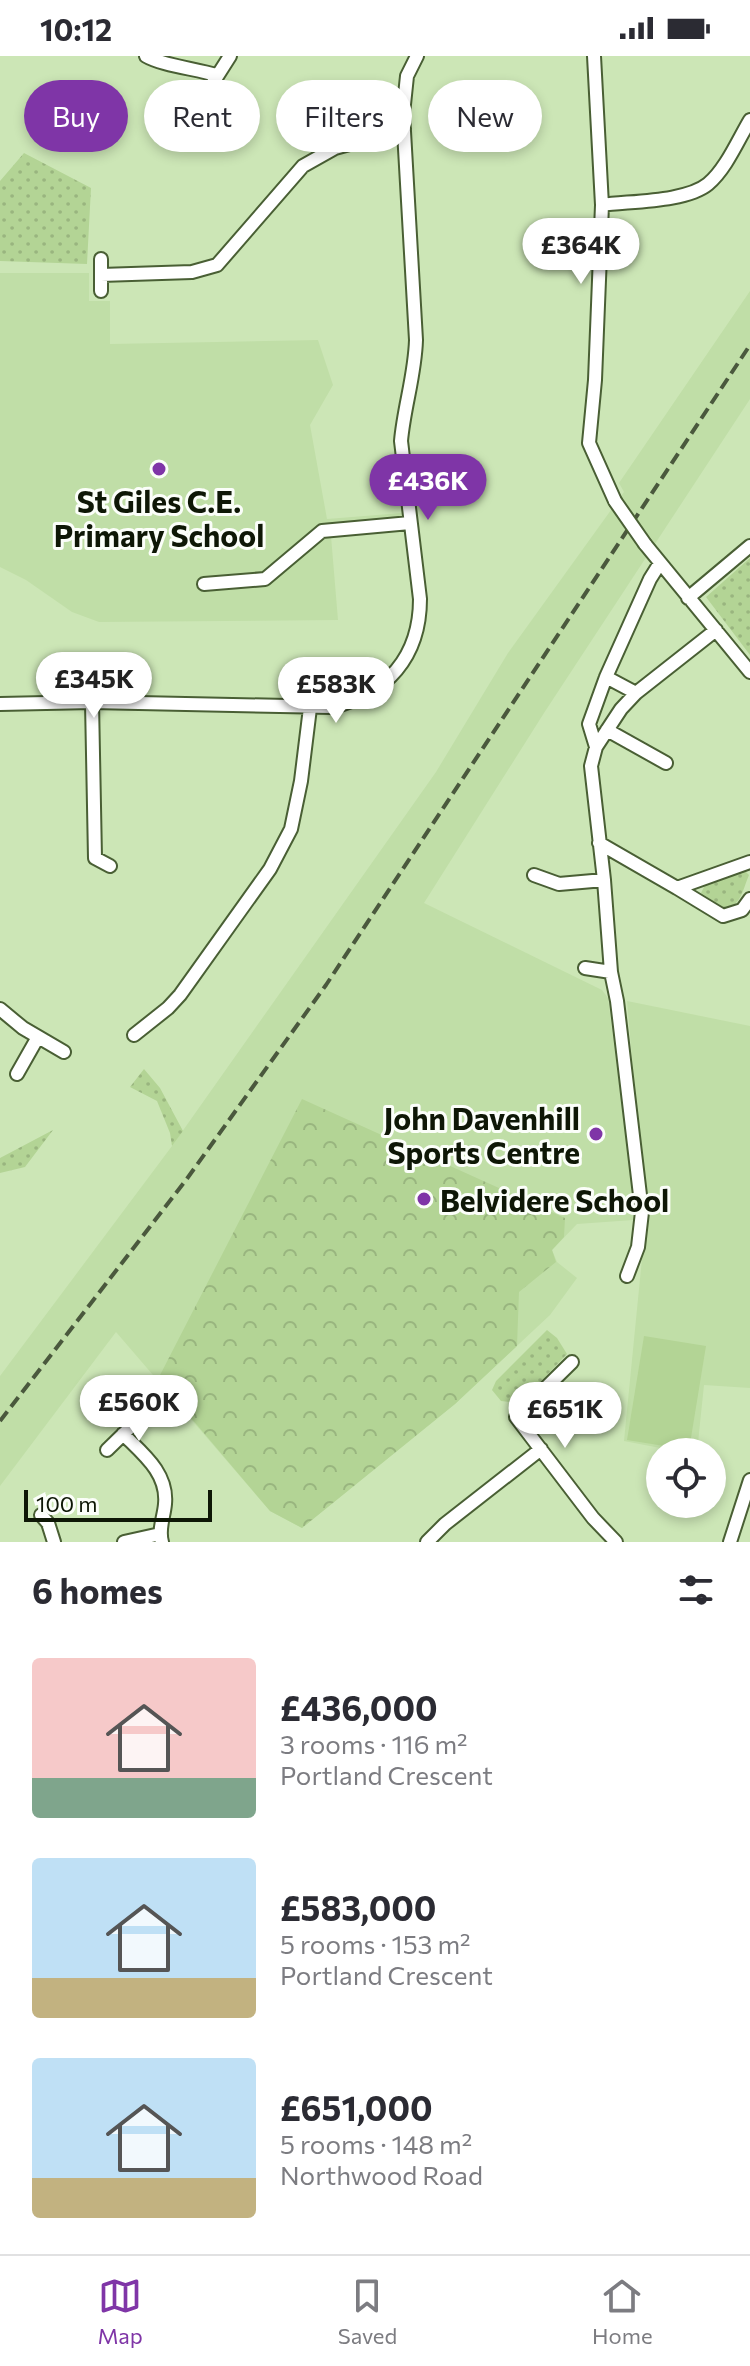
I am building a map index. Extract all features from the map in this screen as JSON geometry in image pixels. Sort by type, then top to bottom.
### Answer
[{"type":"street","points":[[146,56],[155,62],[187,66],[216,75]]},
{"type":"street","points":[[213,80],[230,56]]},
{"type":"street","points":[[406,80],[417,56]]},
{"type":"street","points":[[594,56],[602,205],[595,380],[589,443],[615,501],[645,544],[750,672]]},
{"type":"street","points":[[602,205],[685,194],[700,189],[714,178],[750,120]]},
{"type":"street","points":[[101,275],[192,272],[217,265],[303,166],[328,152]]},
{"type":"street","points":[[0,704],[92,702],[310,708],[341,705],[368,695],[397,671],[409,653],[420,618],[401,441],[403,417],[415,366],[416,340],[405,152]]},
{"type":"street","points":[[101,259],[101,291]]},
{"type":"street","points":[[204,584],[265,579],[322,531],[410,523]]},
{"type":"street","points":[[688,598],[750,546]]},
{"type":"street","points":[[596,747],[589,724],[606,677],[660,563]]},
{"type":"street","points":[[627,1276],[638,1247],[642,1212],[611,972],[591,766],[596,747],[621,709],[636,693],[716,630]]},
{"type":"street","points":[[606,677],[636,693]]},
{"type":"street","points":[[92,702],[95,858]]},
{"type":"street","points":[[134,1035],[180,995],[282,849],[296,811],[310,708]]},
{"type":"street","points":[[607,730],[666,763]]},
{"type":"street","points":[[599,843],[723,916],[742,910],[750,899]]},
{"type":"street","points":[[95,858],[110,866]]},
{"type":"street","points":[[82,867],[95,858]]},
{"type":"street","points":[[677,888],[750,862]]},
{"type":"street","points":[[534,875],[559,884],[604,880]]},
{"type":"street","points":[[585,968],[611,972]]},
{"type":"street","points":[[0,1009],[64,1052]]},
{"type":"street","points":[[139,1012],[148,1023]]},
{"type":"street","points":[[17,1074],[38,1037]]},
{"type":"street","points":[[572,1362],[567,1377],[512,1412],[593,1518],[616,1542]]},
{"type":"street","points":[[107,1450],[147,1411]]},
{"type":"street","points":[[123,1434],[162,1478],[165,1502],[161,1538],[124,1542]]},
{"type":"street","points":[[427,1542],[445,1524],[541,1449]]},
{"type":"street","points":[[730,1542],[750,1480]]},
{"type":"street","points":[[41,1515],[48,1523],[54,1542]]},
{"type":"shaded area","name":"St Giles C.E. Primary School","points":[[0,273],[89,273],[89,301],[110,301],[110,344],[318,340],[333,385],[310,425],[327,519],[402,513],[403,528],[331,536],[338,620],[99,622],[72,612],[26,580],[0,567]]},
{"type":"shaded area","name":"Belvidere School","points":[[750,291],[750,399],[544,713],[424,903],[602,990],[608,998],[631,1177],[633,1220],[577,1224],[552,1250],[557,1262],[577,1278],[550,1315],[455,1404],[302,1528],[270,1511],[116,1332],[0,1486],[0,1376],[172,1146],[436,772],[508,653],[624,492],[619,483]]},
{"type":"shaded area","name":"Belvidere School","points":[[627,1001],[750,1026],[750,1388],[704,1385],[698,1438],[646,1438],[646,1445],[624,1441],[646,1218]]},
{"type":"green space","points":[[24,153],[91,188],[87,264],[0,261],[0,181]]},
{"type":"green space","points":[[750,558],[750,655],[706,597]]},
{"type":"green space","points":[[745,871],[749,875],[743,891],[738,901],[730,907],[725,909],[701,893],[705,885]]},
{"type":"green space","points":[[144,1069],[160,1088],[183,1131],[172,1146],[157,1101],[130,1087]]},
{"type":"green space","points":[[302,1099],[565,1218],[564,1237],[552,1250],[556,1262],[519,1292],[517,1346],[455,1404],[302,1528],[270,1511],[158,1379]]},
{"type":"green space","points":[[53,1130],[25,1167],[0,1173],[0,1158]]},
{"type":"green space","points":[[547,1330],[557,1338],[567,1354],[520,1403],[501,1401],[492,1390],[496,1381]]},
{"type":"green space","points":[[644,1336],[706,1346],[691,1438],[646,1438],[646,1443],[627,1440]]},
{"type":"railway","points":[[0,1421],[186,1180],[326,985],[750,345]]},
{"type":"place","name":"St Giles C.E. Primary School","points":[[159,469]]},
{"type":"place","name":"John Davenhill Sports Centre","points":[[596,1134]]},
{"type":"place","name":"Belvidere School","points":[[424,1199]]}]
